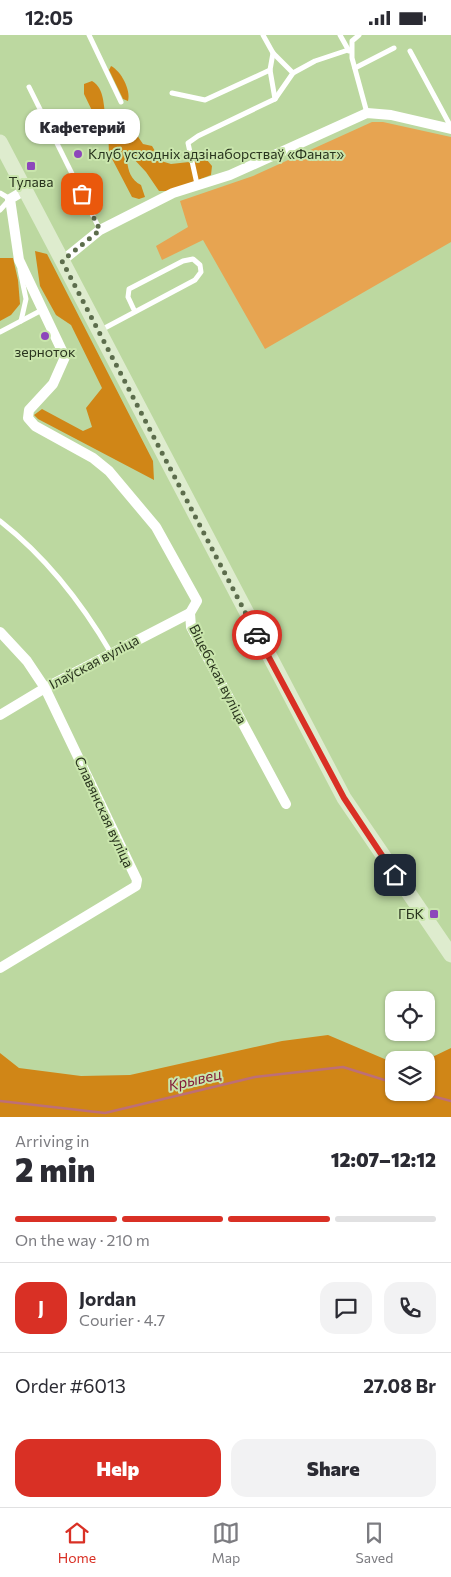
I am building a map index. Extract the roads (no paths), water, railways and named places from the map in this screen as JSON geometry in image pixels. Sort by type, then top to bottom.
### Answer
[{"type":"main road","points":[[0,142],[170,470],[344,798],[451,955]]},
{"type":"street","points":[[62,261],[100,230],[173,193],[197,183],[230,175],[367,113],[391,115],[451,128]]},
{"type":"street","points":[[10,199],[25,190]]},
{"type":"street","name":"Віцебская вуліца","points":[[10,199],[19,260],[65,357],[53,384],[29,410],[28,418],[35,426],[93,458],[109,471],[156,527],[197,601],[190,613],[191,627],[286,804]]},
{"type":"street","name":"Ілаўская вуліца","points":[[0,715],[45,688],[190,613]]},
{"type":"street","name":"Славянская вуліца","points":[[0,632],[27,661],[45,688],[137,880],[136,885],[0,968]]},
{"type":"lane","points":[[91,35],[121,102]]},
{"type":"lane","points":[[263,35],[273,53],[293,73]]},
{"type":"lane","points":[[340,35],[352,58],[367,113]]},
{"type":"lane","points":[[352,58],[352,41],[358,35]]},
{"type":"lane","points":[[355,68],[394,48]]},
{"type":"lane","points":[[197,183],[188,143],[198,136],[275,99],[293,73],[315,61],[348,50]]},
{"type":"lane","points":[[410,51],[451,128]]},
{"type":"lane","points":[[273,53],[270,70],[275,99]]},
{"type":"lane","points":[[172,93],[205,100],[270,70]]},
{"type":"lane","points":[[29,87],[100,230]]},
{"type":"lane","points":[[0,193],[10,199],[0,211]]},
{"type":"lane","points":[[98,332],[195,280],[201,272],[200,265],[193,259],[183,261],[129,289],[128,297],[135,311]]},
{"type":"lane","points":[[19,260],[26,299],[21,321]]},
{"type":"lane","points":[[0,332],[42,310]]},
{"type":"lane","points":[[0,521],[17,534],[57,575],[89,616],[111,653]]},
{"type":"waterway","name":"Крывец","points":[[0,1101],[105,1113],[255,1077],[343,1067],[385,1080]]},
{"type":"waterway","name":"Крывец","points":[[435,1097],[451,1101]]},
{"type":"place","name":"Клуб усходніх адзінаборстваў «Фанат»","points":[[78,154]]},
{"type":"place","name":"Тулава","points":[[31,166]]},
{"type":"place","name":"Кафетерий","points":[[82,194]]},
{"type":"place","name":"зерноток","points":[[45,336]]},
{"type":"place","name":"ГБК","points":[[434,914]]}]
